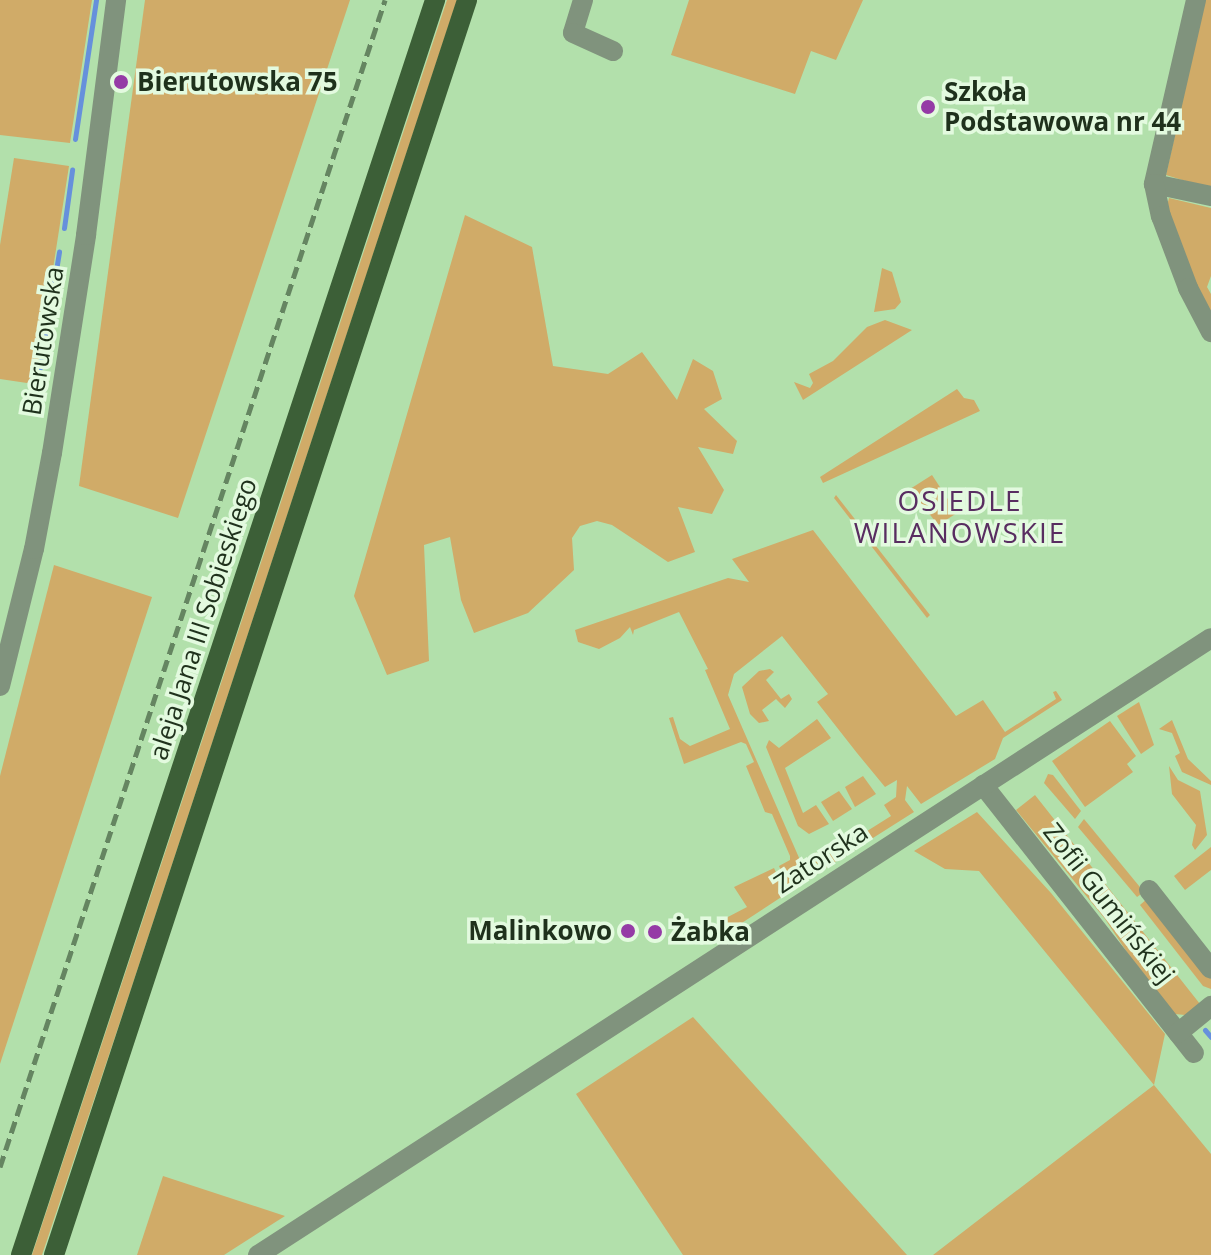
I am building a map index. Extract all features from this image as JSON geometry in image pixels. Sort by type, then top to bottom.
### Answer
[{"type":"main road","name":"aleja Jana III Sobieskiego","points":[[21,1255],[435,0]]},
{"type":"main road","points":[[54,1255],[467,0]]},
{"type":"street","name":"Bierutowska","points":[[0,686],[34,549],[52,453],[86,235],[116,0]]},
{"type":"street","points":[[583,0],[573,33],[613,51]]},
{"type":"street","points":[[1196,0],[1154,184],[1161,216],[1188,288],[1211,332]]},
{"type":"street","points":[[1154,184],[1211,196]]},
{"type":"street","name":"Zatorska","points":[[258,1255],[1211,638]]},
{"type":"street","name":"Zofii Gumińskiej","points":[[983,785],[1194,1053]]},
{"type":"street","points":[[1149,890],[1211,969]]},
{"type":"street","points":[[1178,1033],[1211,1006]]},
{"type":"shaded area","points":[[0,0],[92,0],[70,143],[0,135]]},
{"type":"shaded area","points":[[145,0],[350,0],[178,518],[79,486]]},
{"type":"shaded area","points":[[447,0],[457,0],[131,989],[42,1255],[32,1255]]},
{"type":"shaded area","points":[[689,0],[863,0],[836,60],[811,51],[795,94],[671,55]]},
{"type":"shaded area","points":[[1205,0],[1211,0],[1211,189],[1166,175]]},
{"type":"shaded area","points":[[14,158],[69,166],[36,378],[27,383],[0,379],[0,245]]},
{"type":"shaded area","points":[[1169,198],[1211,208],[1211,276],[1207,287],[1211,294],[1211,317],[1165,213]]},
{"type":"shaded area","points":[[465,215],[532,247],[553,366],[608,374],[642,352],[677,400],[693,359],[713,371],[722,399],[704,409],[737,441],[733,454],[698,447],[724,490],[712,514],[678,507],[695,552],[668,562],[612,525],[597,521],[580,526],[572,538],[574,570],[528,613],[474,633],[461,600],[450,537],[424,545],[429,661],[387,675],[354,596]]},
{"type":"shaded area","points":[[882,268],[892,272],[901,302],[895,309],[874,312]]},
{"type":"shaded area","points":[[885,320],[912,330],[803,400],[794,382],[810,388],[813,383],[809,374],[833,361],[867,327]]},
{"type":"shaded area","points":[[957,389],[964,398],[974,400],[980,411],[823,483],[820,477]]},
{"type":"shaded area","points":[[932,475],[957,513],[938,525],[910,489]]},
{"type":"shaded area","points":[[836,495],[930,615],[927,618],[834,498]]},
{"type":"shaded area","points":[[813,530],[956,716],[983,700],[1005,732],[1056,699],[1053,692],[1056,691],[1062,700],[1003,738],[995,759],[921,804],[907,786],[905,800],[914,812],[824,869],[815,862],[815,852],[821,860],[891,816],[884,805],[896,797],[897,780],[885,787],[857,753],[817,702],[828,694],[782,636],[734,674],[728,695],[807,876],[806,881],[790,891],[779,866],[790,860],[790,856],[772,814],[765,812],[746,766],[754,762],[746,744],[741,742],[684,764],[669,718],[673,717],[680,739],[690,746],[730,729],[705,670],[708,669],[679,612],[634,630],[633,635],[630,627],[620,638],[599,649],[578,642],[575,630],[728,578],[749,582],[732,559]]},
{"type":"shaded area","points":[[54,565],[152,597],[0,1064],[0,776]]},
{"type":"shaded area","points":[[770,669],[774,672],[766,680],[781,699],[789,694],[792,699],[785,708],[776,699],[762,710],[769,721],[759,723],[750,714],[742,687],[759,671]]},
{"type":"shaded area","points":[[1139,702],[1154,745],[1141,754],[1117,716]]},
{"type":"shaded area","points":[[817,719],[831,738],[785,768],[803,813],[816,805],[829,824],[809,834],[798,826],[766,747],[769,740],[779,748]]},
{"type":"shaded area","points":[[1172,720],[1188,759],[1211,781],[1211,785],[1182,772],[1175,756],[1180,753],[1172,733],[1159,729]]},
{"type":"shaded area","points":[[1110,721],[1136,756],[1127,764],[1133,772],[1085,807],[1052,761]]},
{"type":"shaded area","points":[[1169,766],[1178,780],[1200,791],[1207,835],[1195,850],[1192,845],[1196,825],[1172,794]]},
{"type":"shaded area","points":[[1048,774],[1053,775],[1081,811],[1075,819],[1044,783]]},
{"type":"shaded area","points":[[863,776],[876,794],[855,807],[845,787]]},
{"type":"shaded area","points":[[839,791],[852,809],[833,821],[821,802]]},
{"type":"shaded area","points":[[1035,795],[1200,1004],[1185,1015],[1175,1014],[1146,981],[1105,919],[1016,810]]},
{"type":"shaded area","points":[[977,812],[1051,893],[1165,1034],[1154,1085],[979,871],[945,869],[914,851]]},
{"type":"shaded area","points":[[1084,819],[1144,892],[1137,897],[1078,827]]},
{"type":"shaded area","points":[[1211,847],[1211,870],[1185,890],[1174,876]]},
{"type":"shaded area","points":[[774,868],[786,894],[731,930],[726,918],[747,907],[734,887]]},
{"type":"shaded area","points":[[1148,898],[1211,979],[1211,989],[1203,986],[1140,905]]},
{"type":"shaded area","points":[[693,1017],[907,1255],[683,1255],[576,1094]]},
{"type":"shaded area","points":[[1154,1085],[1211,1154],[1211,1255],[933,1255]]},
{"type":"shaded area","points":[[163,1176],[285,1216],[224,1255],[137,1255]]},
{"type":"waterway","points":[[75,139],[96,0]]},
{"type":"waterway","points":[[64,228],[72,170]]},
{"type":"waterway","points":[[40,368],[59,252]]},
{"type":"waterway","points":[[1205,1030],[1211,1037]]},
{"type":"railway","points":[[0,1167],[385,0]]},
{"type":"place","name":"Bierutowska 75","points":[[121,82]]},
{"type":"place","name":"Szkoła Podstawowa nr 44","points":[[928,107]]},
{"type":"place","name":"Malinkowo","points":[[628,931]]},
{"type":"place","name":"Żabka","points":[[655,932]]},
{"type":"district","name":"OSIEDLE WILANOWSKIE","points":[[960,516]]}]
